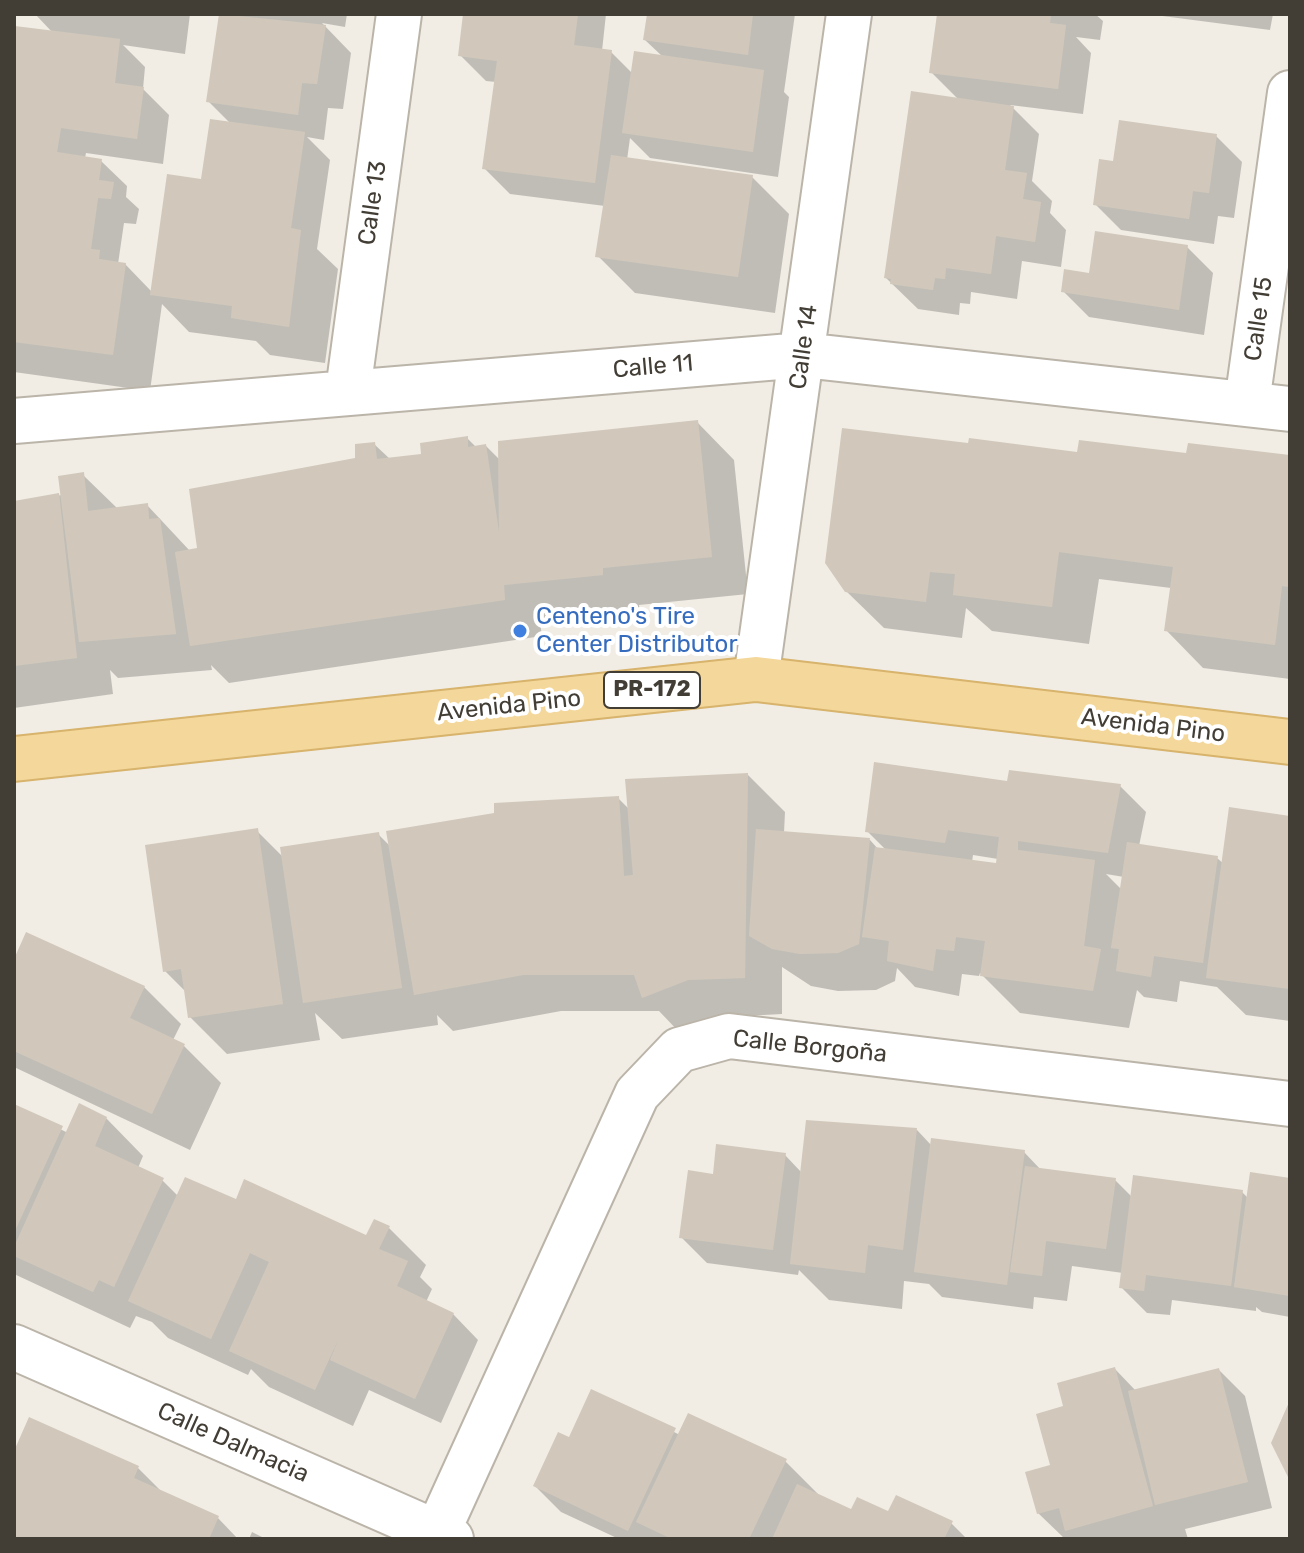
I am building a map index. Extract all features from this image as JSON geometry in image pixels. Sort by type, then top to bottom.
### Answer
[{"type":"main road","name":"Avenida Pino","points":[[14,759],[756,679],[1290,742]]},
{"type":"street","name":"Calle 13","points":[[348,391],[399,14]]},
{"type":"street","name":"Calle 14","points":[[756,679],[849,14]]},
{"type":"street","name":"Calle 15","points":[[1247,403],[1290,93]]},
{"type":"street","name":"Calle 11","points":[[14,421],[803,355],[1290,409]]},
{"type":"street","name":"Calle Borgoña","points":[[444,1536],[637,1094],[679,1050],[729,1036],[1290,1104]]},
{"type":"street","name":"Calle Dalmacia","points":[[14,1347],[444,1536]]},
{"type":"building","points":[[219,14],[326,25],[317,84],[302,83],[298,115],[206,102]]},
{"type":"building","points":[[463,14],[578,14],[574,45],[612,50],[595,183],[482,169],[497,61],[458,56]]},
{"type":"building","points":[[647,14],[753,14],[748,55],[643,40]]},
{"type":"building","points":[[937,14],[1051,14],[1050,23],[1066,25],[1058,89],[929,73]]},
{"type":"building","points":[[15,26],[120,39],[115,83],[144,87],[137,139],[61,128],[57,152],[102,159],[99,180],[114,182],[111,199],[98,198],[91,249],[100,250],[99,259],[126,263],[113,355],[14,342]]},
{"type":"building","points":[[634,51],[764,70],[753,152],[622,133]]},
{"type":"building","points":[[911,91],[1014,106],[1005,170],[1027,173],[1023,199],[1041,202],[1035,242],[996,236],[991,274],[946,268],[945,279],[935,278],[933,290],[890,284],[891,279],[884,278]]},
{"type":"building","points":[[210,119],[305,132],[291,228],[301,230],[289,327],[231,318],[232,306],[150,295],[167,174],[201,179]]},
{"type":"building","points":[[1119,120],[1217,134],[1209,193],[1193,191],[1189,219],[1093,205],[1099,159],[1113,161]]},
{"type":"building","points":[[611,155],[753,175],[738,277],[595,257]]},
{"type":"building","points":[[1095,231],[1188,245],[1179,310],[1061,292],[1064,269],[1089,273]]},
{"type":"building","points":[[698,420],[712,557],[603,568],[603,575],[504,585],[505,600],[190,646],[175,552],[197,548],[189,489],[355,458],[355,444],[375,442],[377,459],[421,454],[420,443],[468,436],[468,447],[486,444],[499,532],[498,441]]},
{"type":"building","points":[[842,428],[968,443],[969,438],[1077,452],[1079,440],[1186,453],[1188,443],[1290,455],[1290,587],[1282,586],[1275,645],[1164,631],[1173,567],[1059,552],[1052,607],[953,595],[955,574],[930,572],[926,602],[845,592],[825,563]]},
{"type":"building","points":[[84,472],[88,511],[148,503],[149,519],[160,518],[176,634],[79,642],[58,476]]},
{"type":"building","points":[[59,493],[77,658],[14,666],[14,501]]},
{"type":"building","points":[[874,762],[1007,781],[1009,770],[1121,784],[1108,853],[1018,841],[1018,850],[1095,860],[1084,946],[1101,949],[1093,991],[980,976],[985,941],[956,937],[954,951],[936,949],[933,971],[887,961],[889,941],[862,937],[875,847],[996,863],[999,837],[948,830],[945,843],[865,832]]},
{"type":"building","points":[[748,773],[745,978],[688,980],[642,998],[634,975],[523,975],[414,995],[386,831],[494,813],[494,803],[619,796],[624,876],[633,875],[625,779]]},
{"type":"building","points":[[1229,807],[1290,816],[1290,989],[1206,978]]},
{"type":"building","points":[[258,828],[283,1004],[188,1018],[181,969],[163,972],[145,845]]},
{"type":"building","points":[[756,829],[870,838],[859,944],[838,953],[800,954],[772,949],[749,936]]},
{"type":"building","points":[[379,832],[402,988],[303,1003],[280,847]]},
{"type":"building","points":[[1127,842],[1218,856],[1203,963],[1154,956],[1151,977],[1116,971],[1119,949],[1111,948]]},
{"type":"building","points":[[26,932],[145,986],[130,1018],[185,1044],[152,1114],[14,1051],[14,959]]},
{"type":"building","points":[[79,1103],[107,1117],[95,1146],[164,1178],[114,1287],[99,1280],[93,1292],[14,1256],[14,1247]]},
{"type":"building","points":[[14,1104],[63,1126],[14,1233]]},
{"type":"building","points":[[806,1120],[917,1128],[903,1250],[868,1245],[865,1273],[790,1264]]},
{"type":"building","points":[[931,1138],[1025,1150],[1007,1285],[914,1272]]},
{"type":"building","points":[[716,1144],[786,1153],[773,1250],[679,1238],[688,1170],[713,1174]]},
{"type":"building","points":[[1025,1166],[1116,1178],[1106,1249],[1046,1241],[1042,1276],[1010,1272]]},
{"type":"building","points":[[1250,1172],[1290,1178],[1290,1296],[1234,1287]]},
{"type":"building","points":[[1133,1175],[1243,1190],[1231,1286],[1146,1275],[1144,1291],[1119,1288]]},
{"type":"building","points":[[185,1177],[236,1199],[244,1179],[366,1235],[374,1219],[390,1226],[379,1249],[408,1261],[397,1286],[454,1313],[415,1399],[330,1360],[339,1338],[315,1390],[229,1351],[269,1262],[250,1253],[211,1339],[128,1301]]},
{"type":"building","points":[[1115,1367],[1153,1506],[1065,1531],[1059,1508],[1037,1514],[1025,1472],[1050,1465],[1036,1414],[1063,1406],[1057,1383]]},
{"type":"building","points":[[1219,1368],[1248,1482],[1155,1505],[1128,1391]]},
{"type":"building","points":[[591,1389],[676,1428],[628,1531],[533,1486],[558,1432],[569,1437]]},
{"type":"building","points":[[1290,1400],[1290,1481],[1271,1443]]},
{"type":"building","points":[[688,1413],[787,1459],[749,1539],[672,1539],[636,1522]]},
{"type":"building","points":[[29,1417],[139,1466],[134,1478],[219,1516],[209,1539],[14,1537],[14,1451]]},
{"type":"building","points":[[797,1484],[851,1509],[857,1497],[888,1511],[896,1495],[953,1521],[944,1539],[772,1539]]},
{"type":"place","name":"Centeno's Tire Center Distributor","points":[[520,631]]}]
